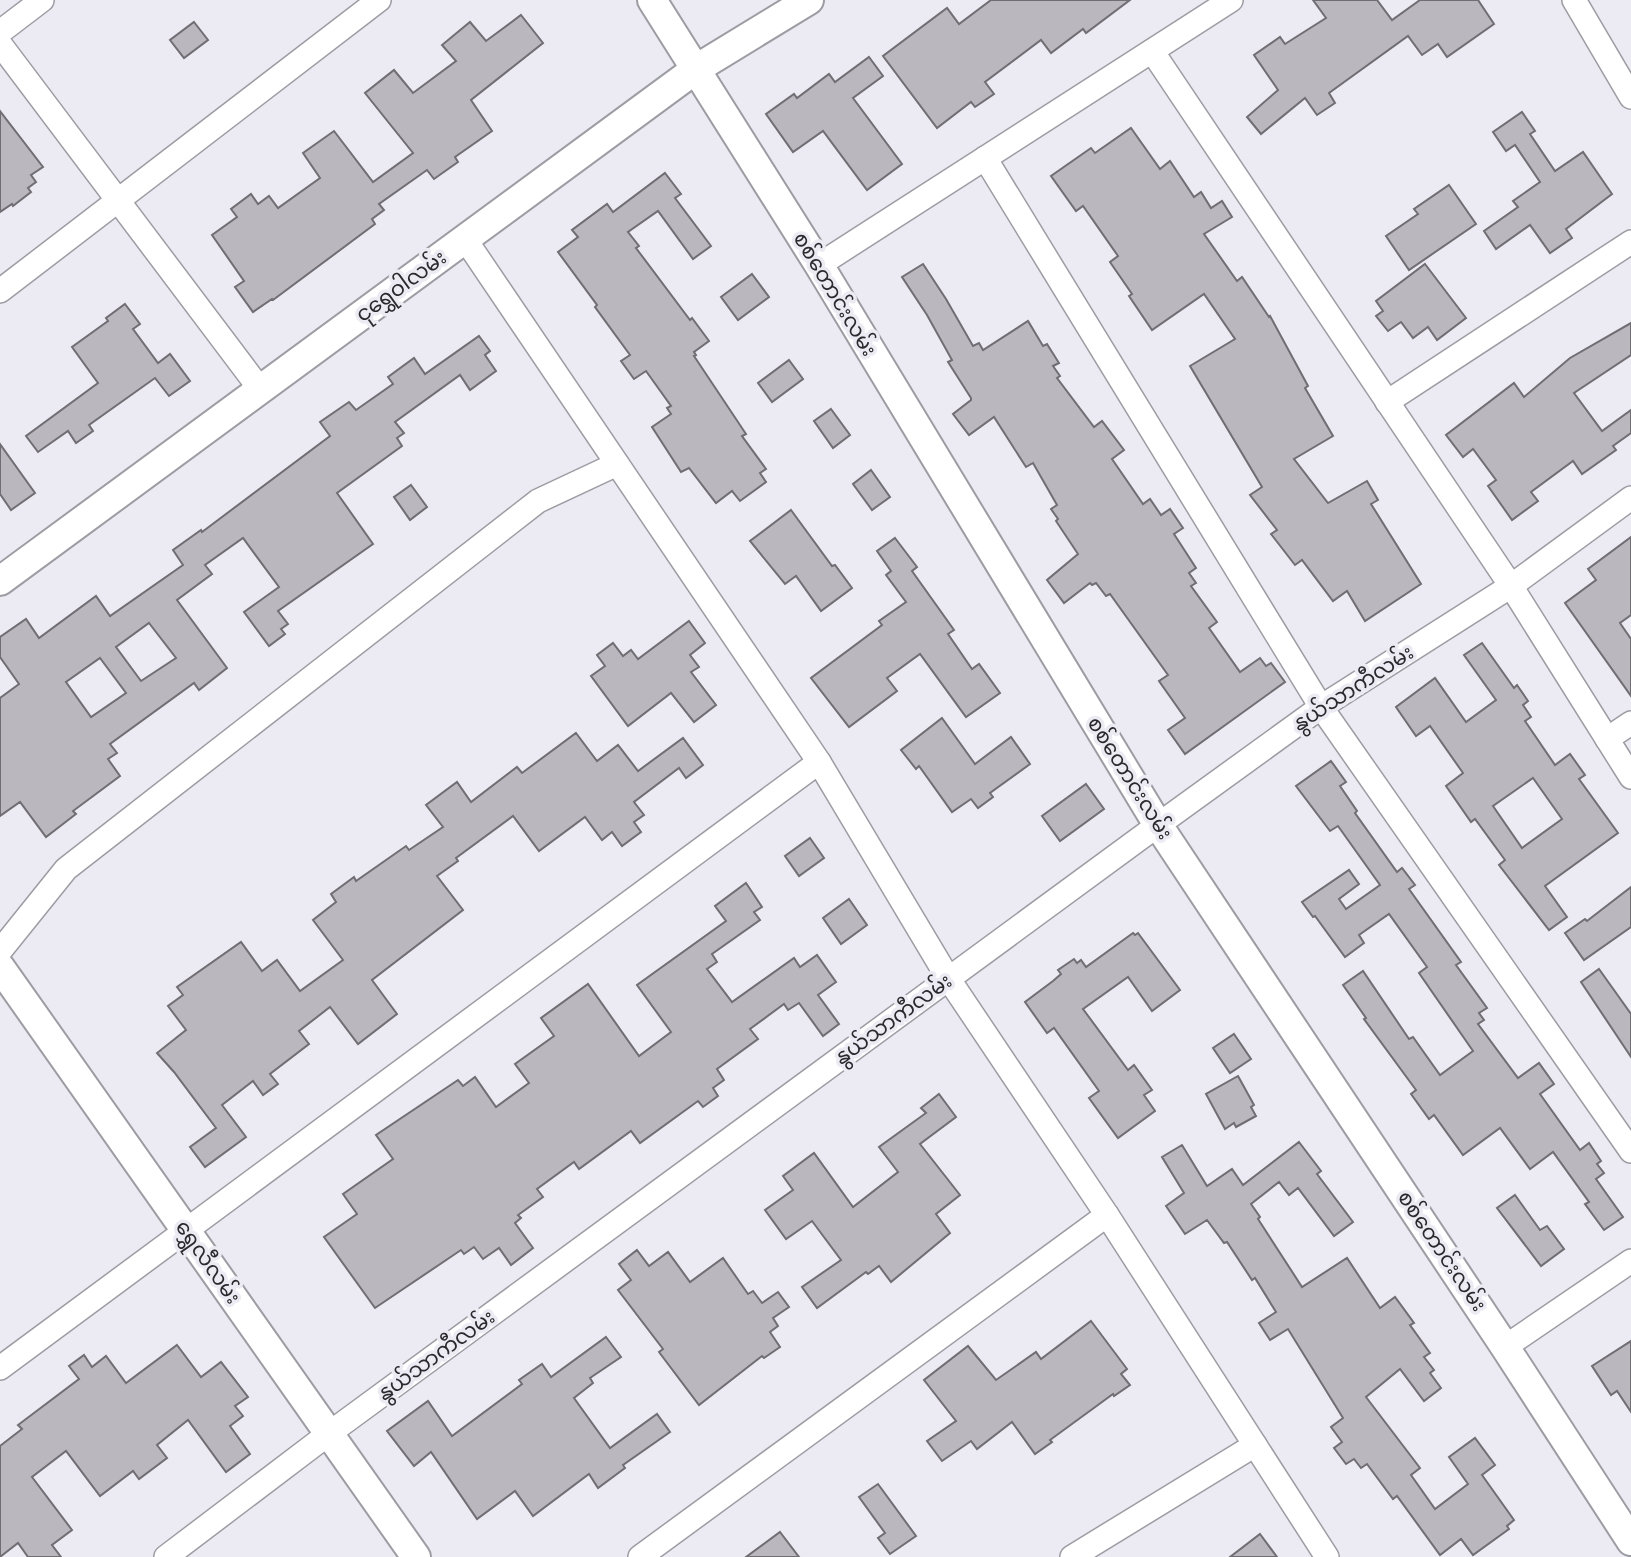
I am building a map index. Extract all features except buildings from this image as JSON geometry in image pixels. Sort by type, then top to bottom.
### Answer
[{"type":"street","points":[[0,32],[42,0]]},
{"type":"street","points":[[0,291],[379,0]]},
{"type":"street","name":"စစ်တောင်းလမ်း","points":[[652,0],[819,265],[1158,825],[1631,1541]]},
{"type":"street","name":"ငုရွှေဝါလမ်း","points":[[0,581],[696,69],[809,0]]},
{"type":"street","points":[[819,265],[1231,0]]},
{"type":"street","points":[[1574,0],[1631,97]]},
{"type":"street","points":[[0,44],[260,389]]},
{"type":"street","points":[[1152,51],[1511,586],[1631,777]]},
{"type":"street","points":[[985,158],[1321,707],[1631,1151]]},
{"type":"street","points":[[465,239],[819,762],[948,978],[1107,1215],[1327,1557]]},
{"type":"street","points":[[1387,402],[1631,242]]},
{"type":"street","points":[[0,951],[66,869],[538,501],[617,464]]},
{"type":"street","name":"နွယ်သာကီလမ်း","points":[[166,1557],[327,1435],[1321,707],[1511,586],[1631,498]]},
{"type":"street","points":[[1607,739],[1631,723]]},
{"type":"street","points":[[0,1368],[819,762]]},
{"type":"street","name":"ရွှေလီလမ်း","points":[[0,967],[415,1557]]},
{"type":"street","points":[[640,1557],[1107,1215]]},
{"type":"street","points":[[1505,1347],[1631,1261]]},
{"type":"street","points":[[1072,1557],[1255,1445]]},
{"type":"street","points":[[1615,1557],[1631,1547]]}]
